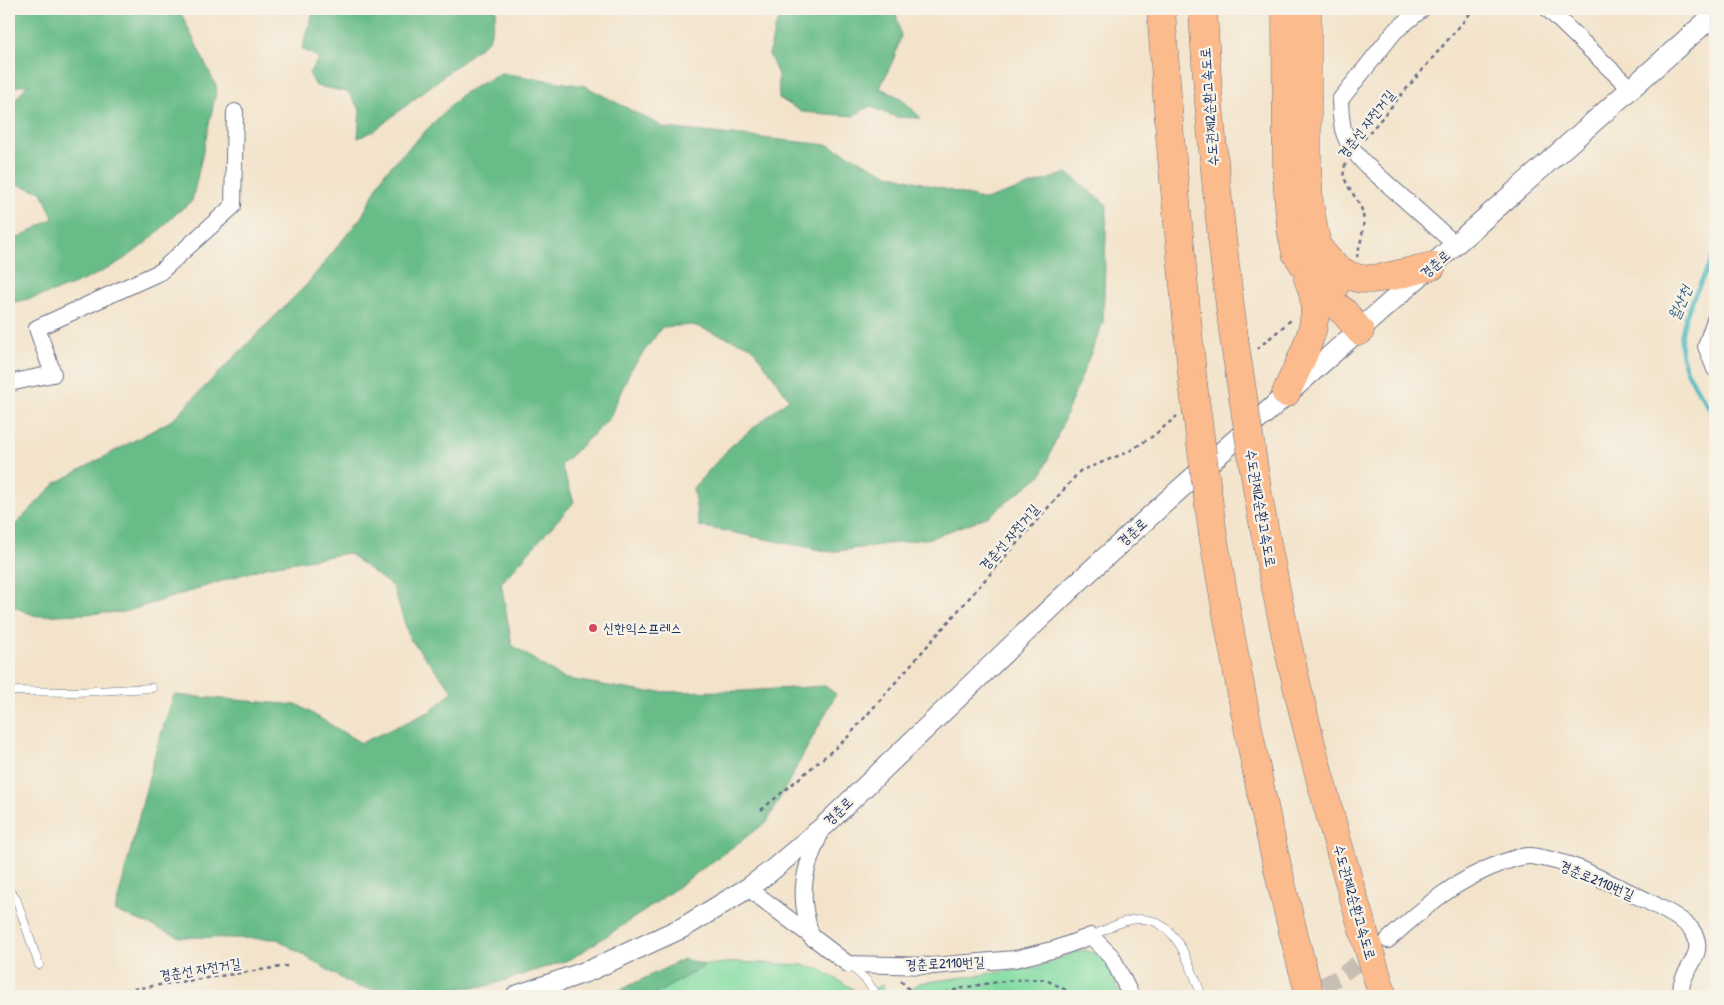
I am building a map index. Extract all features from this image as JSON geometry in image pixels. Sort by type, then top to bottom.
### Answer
[{"type":"highway","points":[[1161,9],[1170,137],[1193,384],[1213,535],[1239,684],[1262,799],[1310,996]]},
{"type":"highway","name":"수도권제2순환고속도로","points":[[1203,9],[1207,99],[1215,183],[1244,345],[1258,495],[1280,610],[1302,709],[1382,996]]},
{"type":"highway","points":[[1286,9],[1289,214],[1307,250],[1325,297],[1352,321]]},
{"type":"highway","points":[[1286,393],[1314,326],[1316,314],[1307,250],[1309,203],[1307,164],[1307,9]]},
{"type":"highway","points":[[1307,250],[1358,279],[1399,274],[1432,266]]},
{"type":"street","points":[[1422,9],[1395,31],[1340,100],[1341,129],[1354,152],[1456,245]]},
{"type":"street","points":[[1548,9],[1631,89]]},
{"type":"street","name":"경춘로","points":[[516,996],[591,970],[684,927],[748,888],[825,825],[1076,584],[1286,393],[1352,321],[1432,266],[1715,14]]},
{"type":"street","points":[[9,383],[53,374],[37,328],[160,272],[233,206],[235,112]]},
{"type":"street","points":[[1715,320],[1706,346],[1715,369]]},
{"type":"street","points":[[812,938],[804,912],[803,882],[813,848],[825,825]]},
{"type":"street","name":"경춘로2110번길","points":[[1388,940],[1456,884],[1473,874],[1512,860],[1530,856],[1568,864],[1583,870],[1674,915],[1691,927],[1697,942],[1697,950],[1682,981],[1680,988],[1683,996]]},
{"type":"street","points":[[748,888],[848,964]]},
{"type":"street","points":[[1091,936],[1112,957],[1132,996]]},
{"type":"street","name":"경춘로2110번길","points":[[848,964],[948,966],[1015,959],[1056,949],[1091,936]]},
{"type":"lane","points":[[9,690],[76,692],[152,688]]},
{"type":"lane","points":[[9,892],[16,898],[39,964]]},
{"type":"lane","points":[[1091,936],[1142,918],[1160,925],[1176,940],[1183,951],[1202,996]]},
{"type":"lane","points":[[848,964],[866,980],[878,996]]},
{"type":"path","name":"경춘선 자전거길","points":[[1355,265],[1363,216],[1360,202],[1345,183],[1344,168],[1354,152],[1474,9]]},
{"type":"path","points":[[1244,345],[1291,320],[1297,322]]},
{"type":"path","name":"경춘선 자전거길","points":[[761,810],[846,739],[1080,471],[1128,452],[1153,436],[1181,413]]},
{"type":"path","name":"경춘선 자전거길","points":[[86,996],[287,966]]},
{"type":"path","points":[[938,996],[958,989],[1034,979],[1054,983],[1063,990],[1081,996]]},
{"type":"path","points":[[1058,996],[1063,990]]},
{"type":"green space","points":[[9,9],[179,9],[217,88],[192,201],[145,243],[125,258],[94,276],[60,290],[9,303],[9,235],[19,238],[53,218],[42,192],[9,182],[9,107],[28,84],[9,88]]},
{"type":"green space","points":[[314,9],[497,9],[489,40],[374,131],[358,138],[360,110],[348,92],[316,86],[309,73],[319,58],[302,49]]},
{"type":"green space","points":[[785,9],[895,9],[901,36],[894,58],[880,88],[901,98],[921,118],[896,117],[870,106],[853,116],[802,112],[779,98],[778,75],[769,54],[775,28]]},
{"type":"green space","points":[[501,73],[585,86],[665,128],[829,145],[885,173],[985,200],[1067,173],[1107,205],[1103,323],[1042,474],[989,516],[931,538],[831,552],[699,526],[693,488],[731,446],[789,399],[752,347],[693,325],[662,327],[630,371],[609,419],[561,465],[574,502],[501,583],[512,645],[562,678],[644,692],[742,691],[825,686],[836,694],[767,822],[643,912],[571,959],[487,986],[394,993],[354,986],[277,939],[180,937],[115,911],[157,746],[174,695],[298,705],[361,743],[431,711],[453,691],[410,639],[393,587],[348,553],[266,567],[125,612],[36,616],[9,605],[9,531],[56,483],[172,420],[308,283],[362,216],[385,172],[462,94]]},
{"type":"green space","points":[[1081,950],[1098,955],[1103,960],[1111,972],[1121,996],[900,996],[920,983],[1038,967]]},
{"type":"green space","points":[[684,959],[706,965],[652,996],[608,996]]},
{"type":"green space","points":[[737,962],[804,965],[821,970],[863,995],[882,985],[888,996],[652,996],[706,965]]},
{"type":"waterway","name":"월산천","points":[[1715,253],[1692,301],[1683,327],[1681,340],[1681,351],[1686,368],[1715,416]]},
{"type":"tunnel","points":[[1301,995],[1338,978],[1375,949]]},
{"type":"place","name":"신한익스프레스","points":[[593,628]]}]
